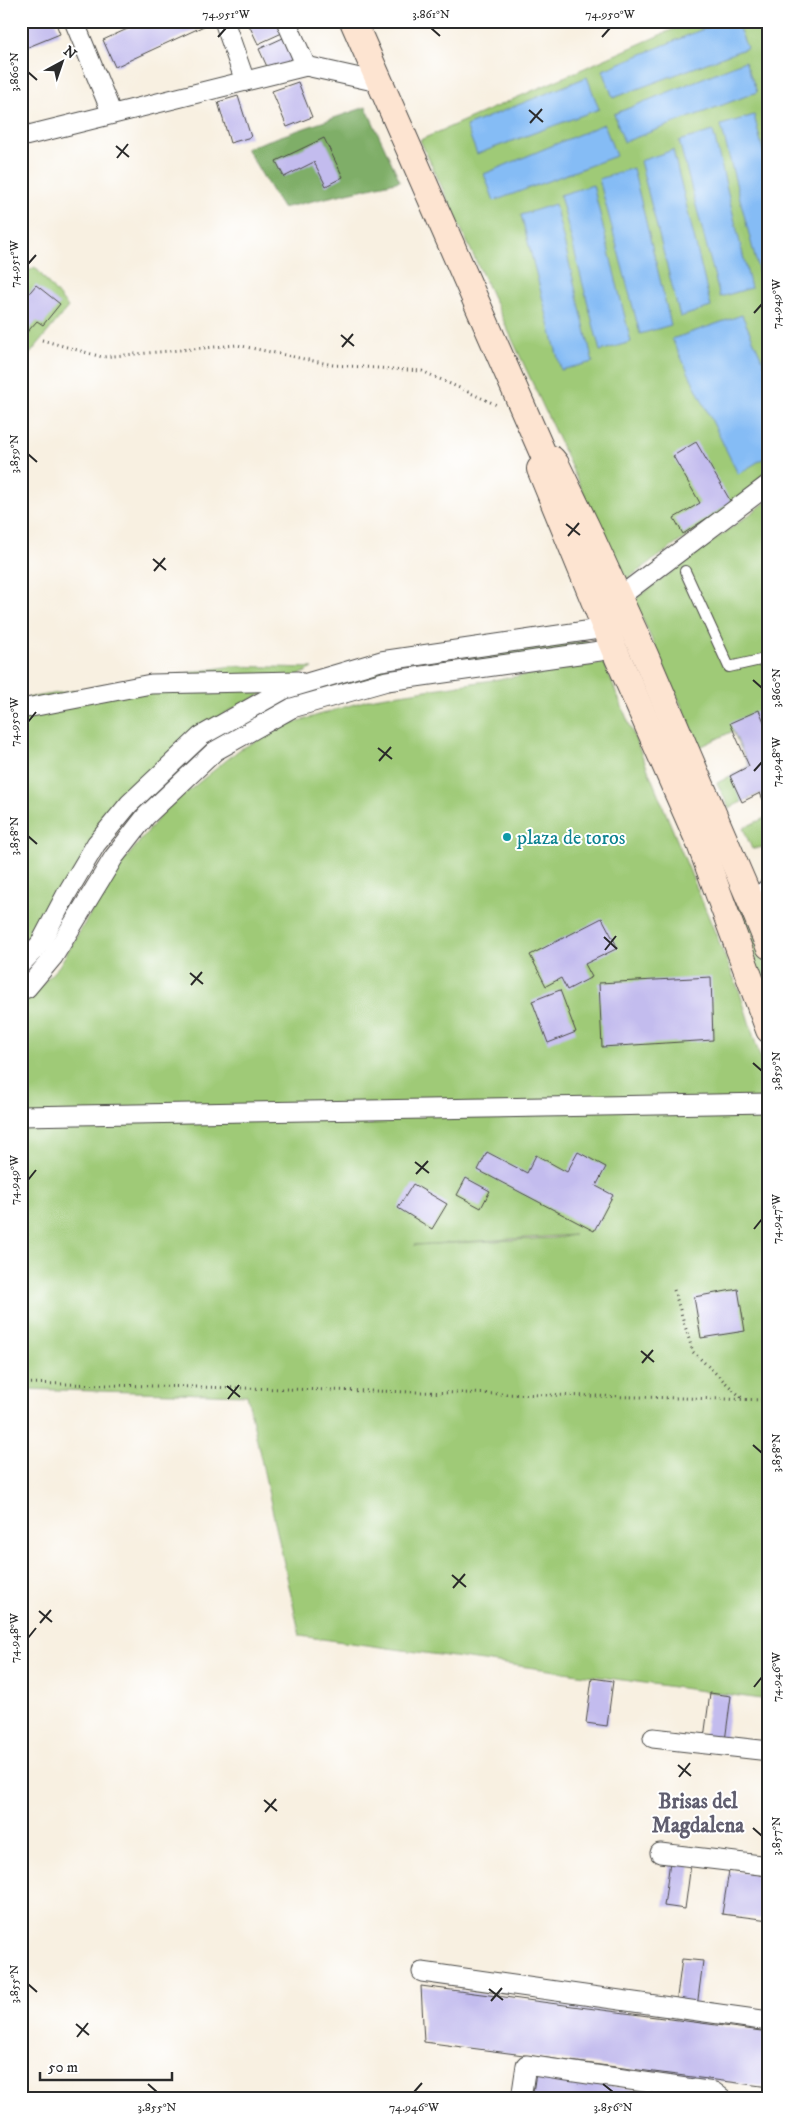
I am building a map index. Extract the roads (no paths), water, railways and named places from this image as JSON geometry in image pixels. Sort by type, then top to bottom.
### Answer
[{"type":"main road","points":[[353,21],[378,82],[544,456],[552,459],[556,464],[588,528],[618,598],[761,896],[769,946]]},
{"type":"main road","points":[[544,456],[540,468],[610,638],[700,844],[769,1030]]},
{"type":"street","points":[[74,21],[112,114]]},
{"type":"street","points":[[224,21],[245,81]]},
{"type":"street","points":[[286,21],[306,66]]},
{"type":"street","points":[[21,137],[306,66],[378,82]]},
{"type":"street","points":[[618,598],[769,484]]},
{"type":"street","points":[[21,964],[40,944],[96,844],[129,804],[201,736],[283,690],[381,662],[610,638]]},
{"type":"street","points":[[21,990],[27,988],[53,957],[114,857],[146,816],[215,752],[292,708],[387,681],[610,638]]},
{"type":"street","points":[[21,709],[151,684],[314,681]]},
{"type":"street","points":[[21,1116],[769,1104]]},
{"type":"street","points":[[653,1738],[769,1751]]},
{"type":"street","points":[[660,1854],[769,1866]]},
{"type":"street","points":[[422,1972],[769,2022]]},
{"type":"street","points":[[521,2099],[526,2065],[714,2092],[723,2099]]},
{"type":"lane","points":[[685,571],[729,667],[769,658]]},
{"type":"water","points":[[723,21],[736,21],[747,48],[613,98],[603,70]]},
{"type":"water","points":[[745,61],[757,92],[624,142],[614,114]]},
{"type":"water","points":[[587,77],[599,109],[477,154],[466,126]]},
{"type":"water","points":[[754,115],[769,174],[769,279],[761,281],[721,125]]},
{"type":"water","points":[[604,124],[616,156],[494,201],[484,174]]},
{"type":"water","points":[[713,131],[751,288],[720,297],[679,141]]},
{"type":"water","points":[[673,150],[711,307],[680,317],[640,161]]},
{"type":"water","points":[[633,168],[671,325],[640,334],[599,179]]},
{"type":"water","points":[[593,185],[631,342],[600,351],[560,195]]},
{"type":"water","points":[[555,204],[593,362],[561,370],[521,215]]},
{"type":"water","points":[[742,315],[769,375],[769,455],[738,474],[672,339]]},
{"type":"place","name":"plaza de toros","points":[[507,837]]},
{"type":"district","name":"Brisas del Magdalena","points":[[698,1813]]}]
